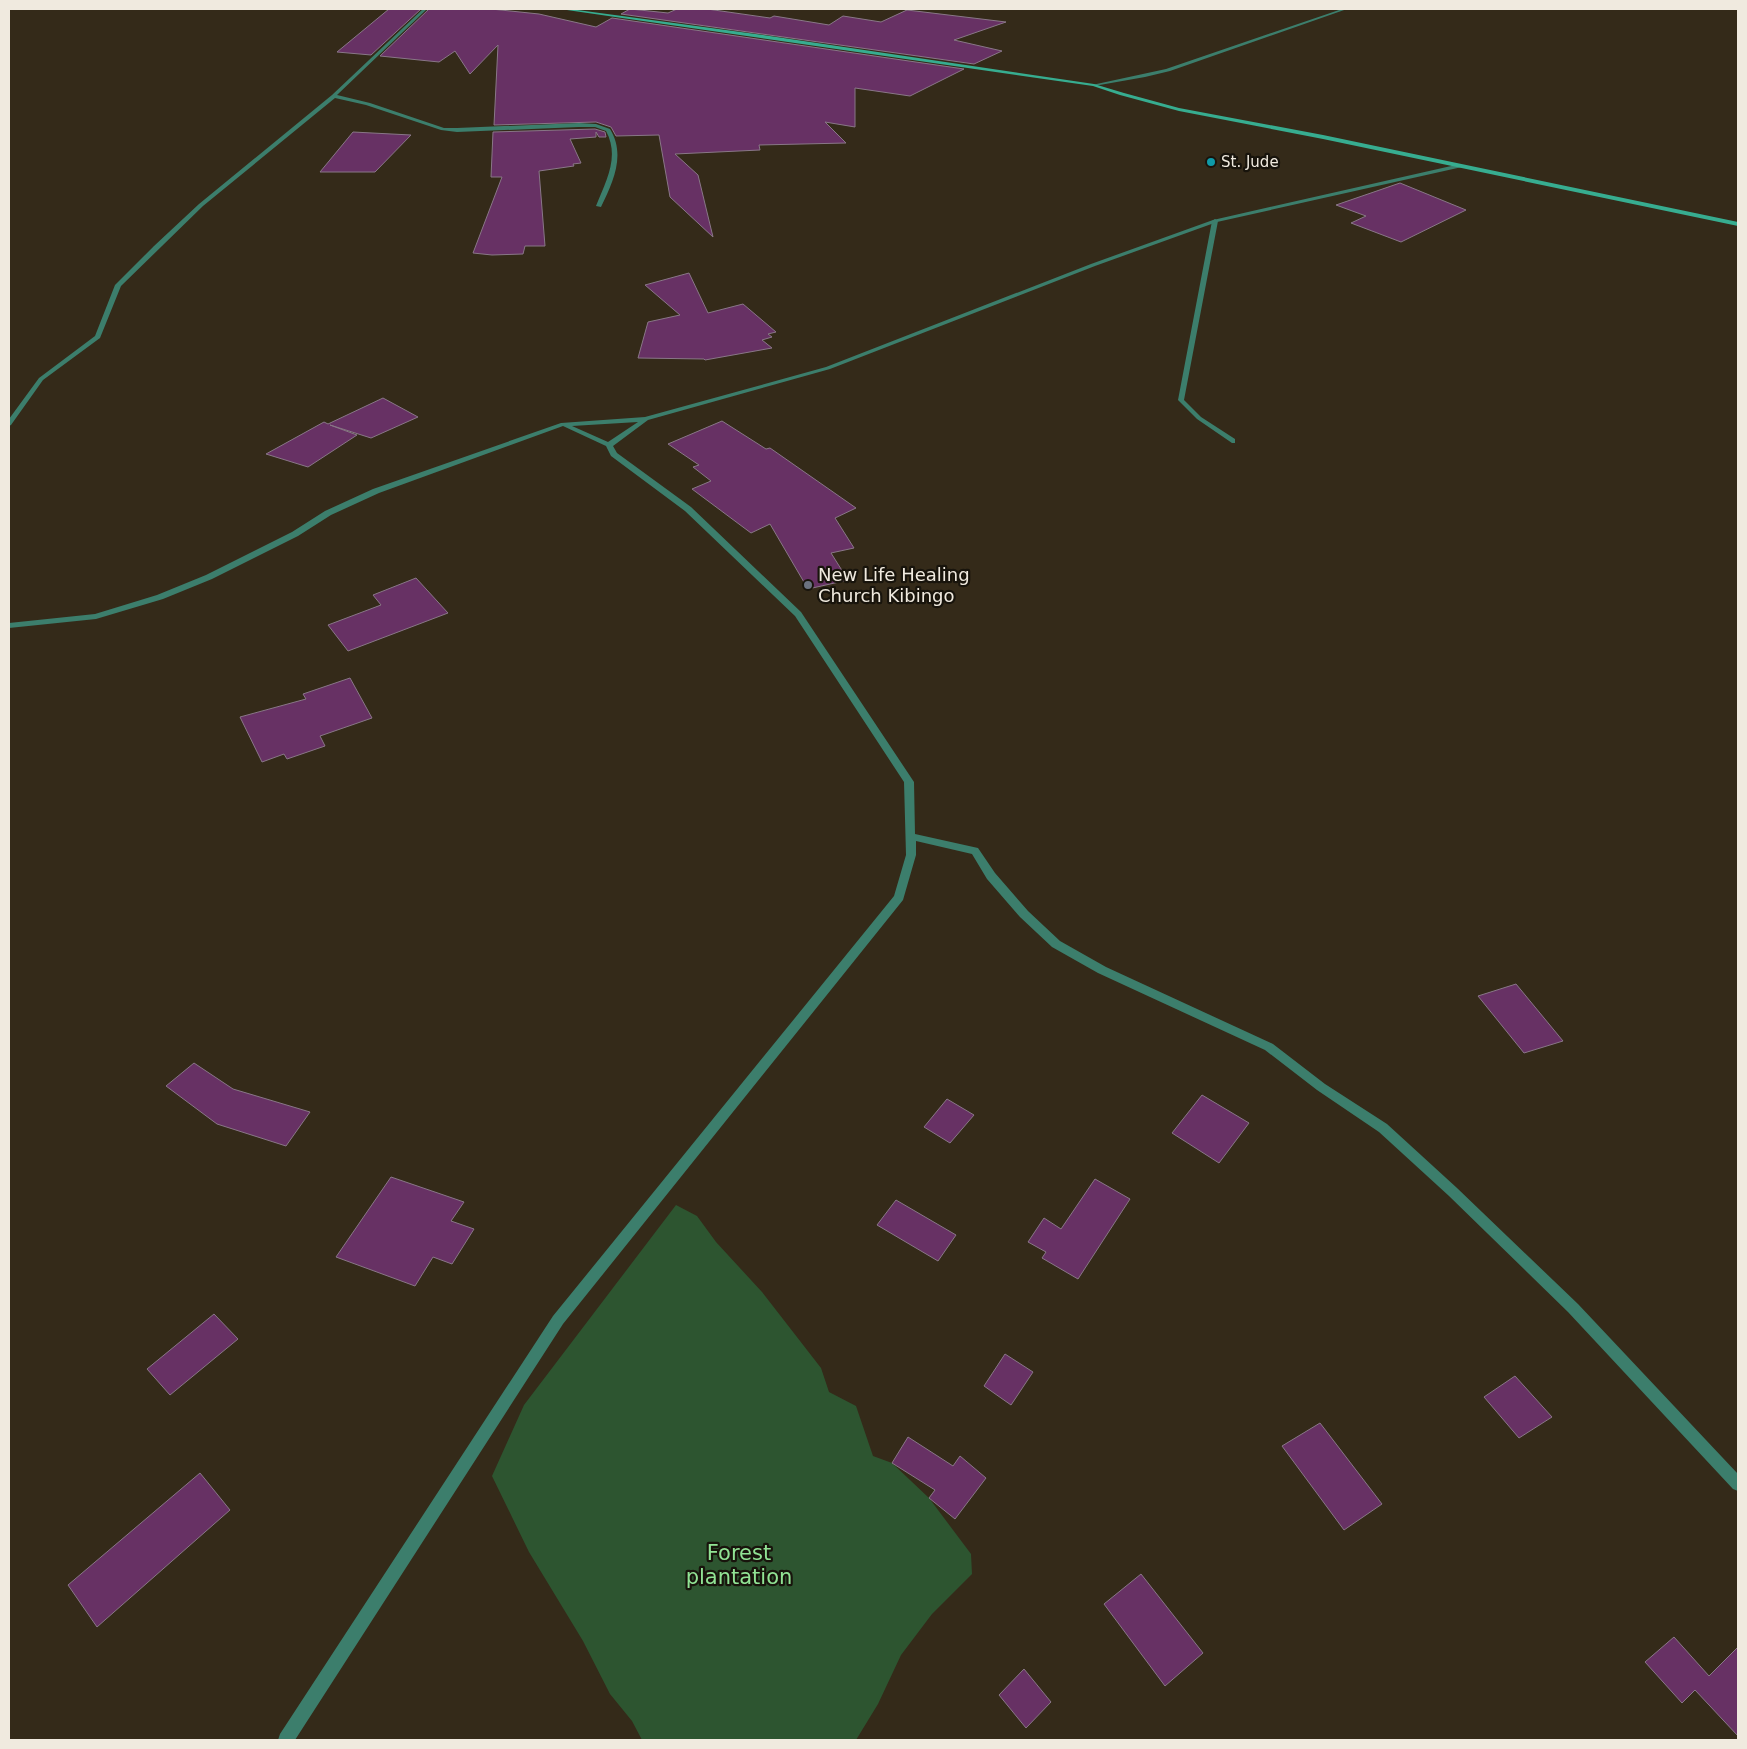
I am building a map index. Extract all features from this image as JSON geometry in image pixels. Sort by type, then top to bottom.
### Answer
[{"type":"main road","points":[[562,9],[948,62],[1094,85],[1132,99],[1185,111],[1320,136],[1738,224]]},
{"type":"street","points":[[9,424],[41,379],[98,337],[118,285],[156,246],[200,205],[334,96],[425,9]]},
{"type":"street","points":[[1094,85],[1153,74],[1345,9]]},
{"type":"street","points":[[334,96],[443,129],[579,125],[596,126],[608,130],[617,146],[616,158],[599,206]]},
{"type":"street","points":[[9,625],[96,616],[160,597],[209,577],[295,534],[328,513],[376,491],[563,424],[646,419],[828,368],[1093,265],[1215,221],[1460,166]]},
{"type":"street","points":[[1215,221],[1181,400],[1199,418],[1232,441]]},
{"type":"street","points":[[609,446],[646,419]]},
{"type":"street","points":[[286,1740],[558,1320],[899,897],[912,855],[909,782],[798,614],[688,509],[614,454],[609,446],[563,424]]},
{"type":"street","points":[[911,837],[975,851],[991,876],[1024,914],[1056,944],[1102,970],[1269,1047],[1321,1087],[1383,1128],[1453,1192],[1573,1308],[1738,1484]]},
{"type":"green space","name":"Forest plantation","points":[[676,1205],[697,1216],[716,1242],[762,1292],[821,1368],[829,1392],[856,1406],[873,1456],[892,1463],[929,1498],[971,1554],[972,1574],[932,1614],[901,1655],[878,1704],[856,1740],[642,1740],[632,1721],[610,1694],[583,1641],[529,1552],[492,1476],[524,1405]]},
{"type":"building","points":[[389,9],[421,9],[371,55],[337,52]]},
{"type":"building","points":[[429,9],[491,9],[539,14],[596,27],[612,18],[964,69],[910,96],[855,88],[855,127],[825,122],[846,143],[759,145],[760,150],[675,154],[698,175],[713,237],[670,197],[659,135],[616,136],[611,127],[596,122],[494,125],[498,45],[470,74],[455,51],[439,62],[380,56]]},
{"type":"building","points":[[630,9],[668,13],[677,9],[707,9],[770,18],[774,16],[829,25],[843,16],[881,22],[907,10],[1006,22],[954,40],[1002,51],[974,64],[621,14]]},
{"type":"building","points":[[595,129],[605,132],[606,137],[599,137],[596,132],[596,137],[570,139],[581,163],[573,164],[574,166],[539,171],[545,246],[525,246],[523,254],[492,255],[473,253],[502,177],[491,177],[493,132]]},
{"type":"building","points":[[353,132],[411,135],[375,172],[320,172]]},
{"type":"building","points":[[1400,183],[1466,210],[1401,242],[1351,223],[1366,216],[1336,205]]},
{"type":"building","points":[[689,273],[708,313],[743,304],[776,332],[768,334],[772,337],[762,340],[772,348],[705,360],[638,358],[648,322],[680,315],[645,285]]},
{"type":"building","points":[[383,398],[418,417],[371,438],[330,425],[357,435],[308,467],[266,454],[324,422],[328,424]]},
{"type":"building","points":[[722,421],[766,449],[770,448],[856,508],[835,518],[854,548],[831,553],[848,580],[808,589],[770,524],[751,533],[692,489],[711,481],[693,467],[699,465],[668,444]]},
{"type":"building","points":[[416,578],[448,613],[348,651],[328,625],[381,605],[373,595]]},
{"type":"building","points":[[350,678],[372,718],[320,736],[325,746],[287,759],[284,754],[262,762],[240,717],[306,699],[303,694]]},
{"type":"building","points":[[1516,984],[1563,1041],[1524,1053],[1478,996]]},
{"type":"building","points":[[194,1063],[233,1089],[310,1112],[286,1146],[217,1124],[166,1086]]},
{"type":"building","points":[[1202,1095],[1249,1123],[1219,1163],[1172,1133]]},
{"type":"building","points":[[947,1099],[974,1115],[950,1143],[924,1127]]},
{"type":"building","points":[[391,1177],[464,1202],[451,1221],[474,1229],[452,1264],[433,1257],[415,1286],[336,1257]]},
{"type":"building","points":[[1095,1179],[1130,1199],[1078,1279],[1042,1258],[1046,1252],[1028,1242],[1044,1218],[1061,1229]]},
{"type":"building","points":[[896,1200],[956,1235],[938,1261],[877,1225]]},
{"type":"building","points":[[214,1314],[238,1339],[170,1395],[147,1369]]},
{"type":"building","points":[[1005,1354],[1033,1372],[1011,1405],[984,1386]]},
{"type":"building","points":[[1515,1376],[1552,1417],[1519,1438],[1484,1397]]},
{"type":"building","points":[[1320,1423],[1382,1504],[1344,1530],[1282,1446]]},
{"type":"building","points":[[908,1437],[953,1466],[960,1456],[986,1478],[955,1519],[929,1498],[935,1490],[892,1463]]},
{"type":"building","points":[[200,1473],[230,1510],[97,1627],[68,1585]]},
{"type":"building","points":[[1141,1574],[1203,1653],[1165,1686],[1104,1604]]},
{"type":"building","points":[[1674,1637],[1709,1676],[1738,1647],[1738,1736],[1695,1690],[1682,1703],[1645,1662]]},
{"type":"building","points":[[1024,1669],[1051,1702],[1026,1728],[999,1695]]},
{"type":"place","name":"St. Jude","points":[[1211,162]]},
{"type":"place","name":"New Life Healing Church Kibingo","points":[[808,585]]}]
